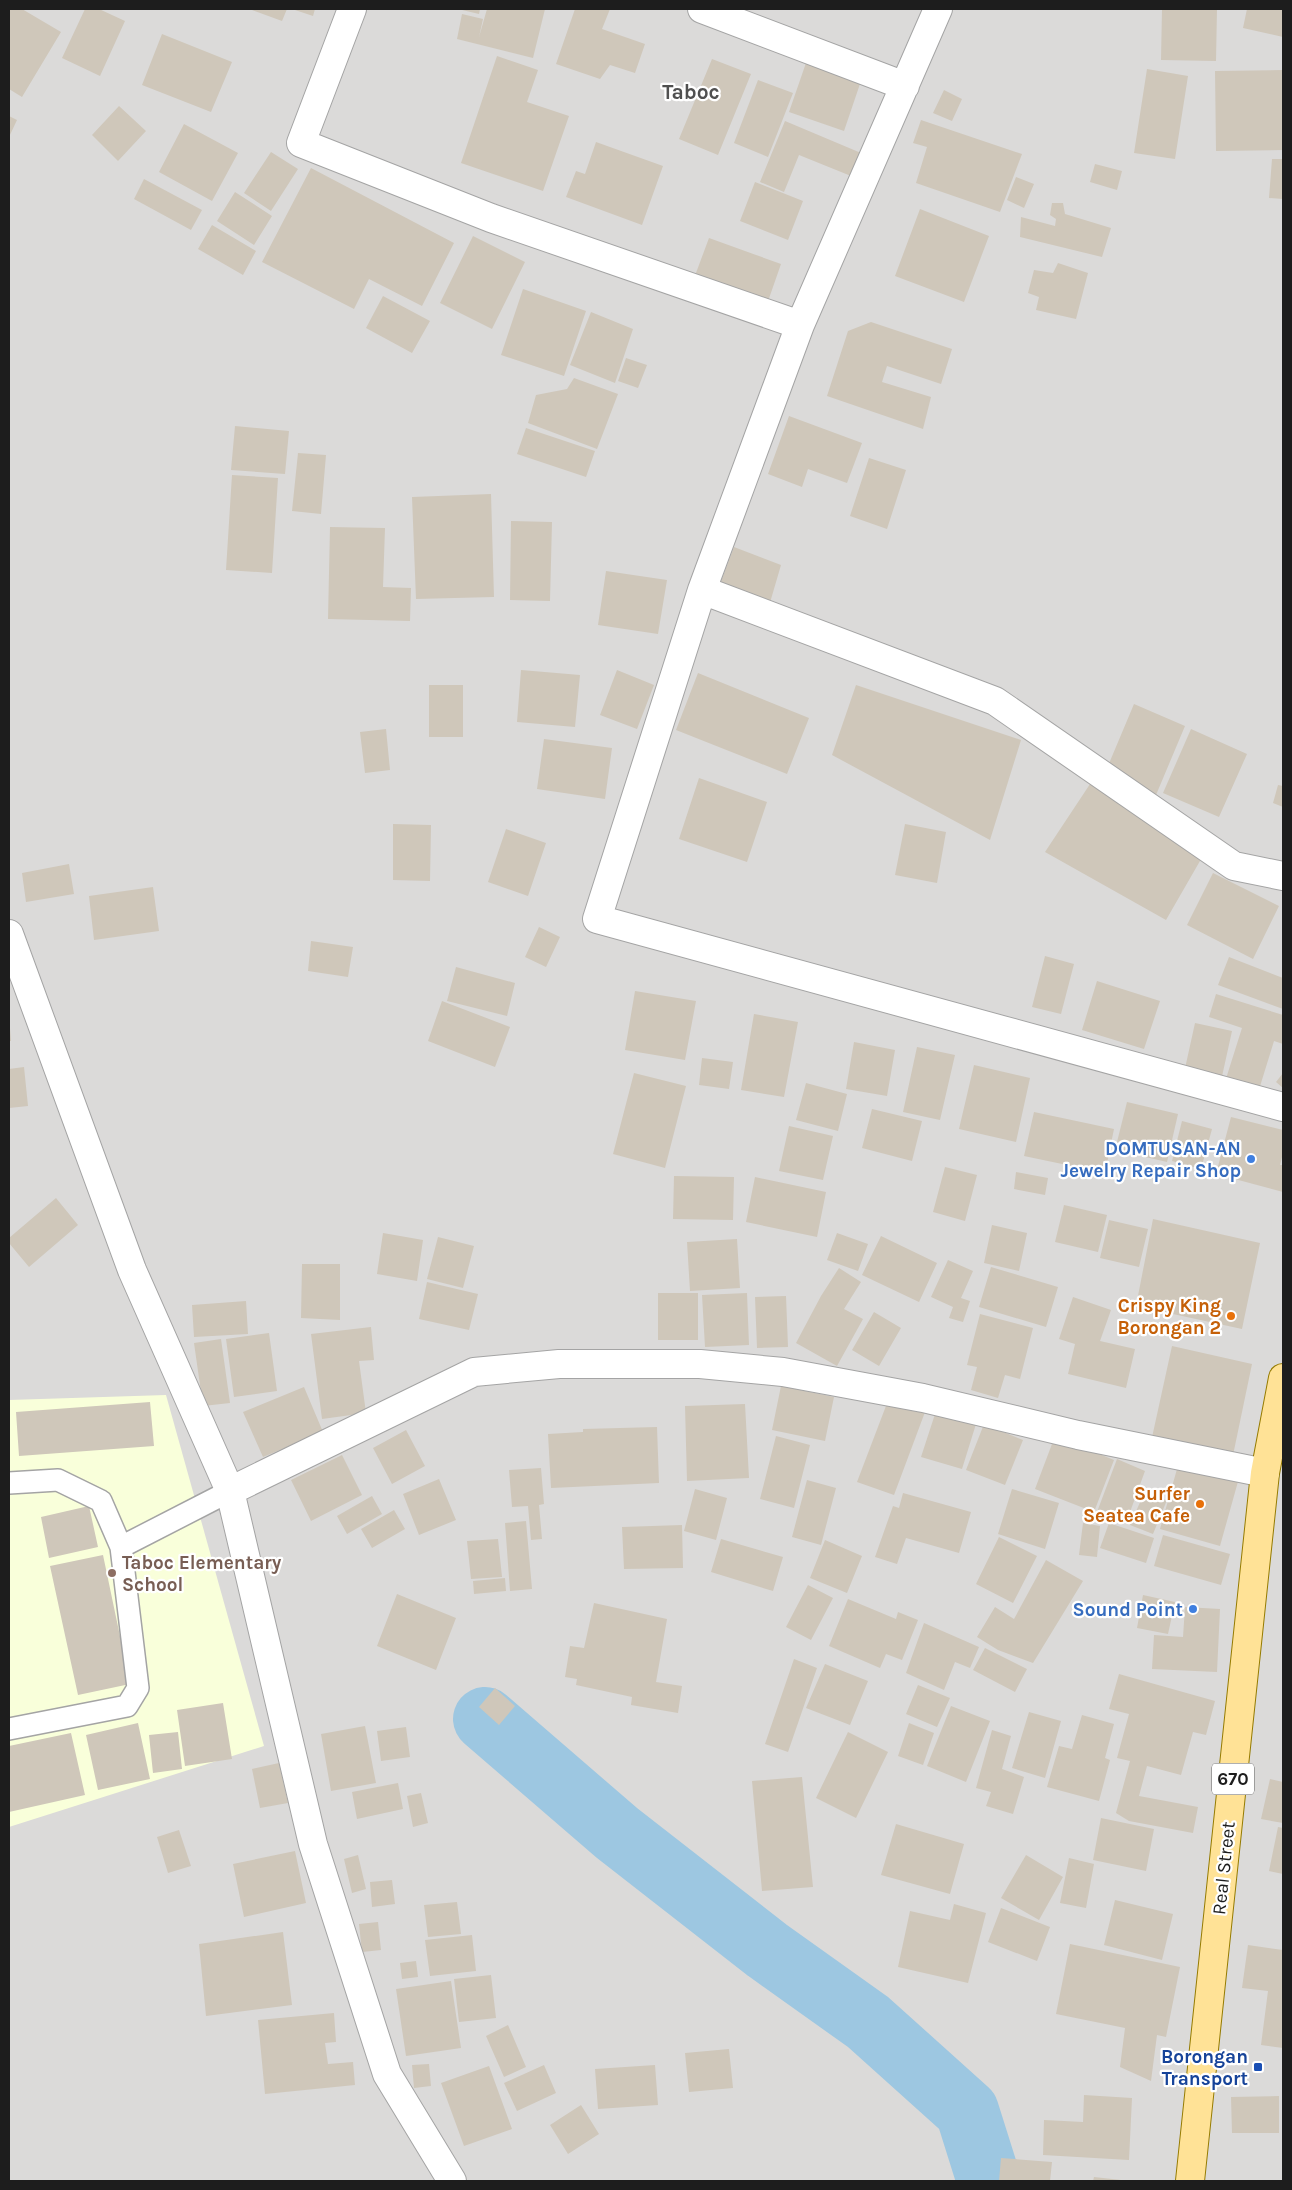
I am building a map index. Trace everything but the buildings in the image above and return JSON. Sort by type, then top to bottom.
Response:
[{"type":"main road","name":"Real Street","points":[[1190,2181],[1265,1473],[1283,1378]]},
{"type":"street","points":[[352,9],[301,143],[491,218],[800,325]]},
{"type":"street","points":[[702,9],[905,86]]},
{"type":"street","points":[[938,9],[800,325],[702,590],[597,919],[1283,1107]]},
{"type":"street","points":[[702,590],[995,701],[1234,866],[1283,876]]},
{"type":"street","points":[[9,934],[132,1270],[230,1491],[312,1844],[387,2074],[452,2181]]},
{"type":"street","points":[[230,1491],[474,1372],[559,1364],[700,1364],[783,1372],[923,1398],[1078,1435],[1265,1473]]},
{"type":"lane","points":[[9,1483],[58,1480],[101,1501],[121,1547],[138,1688],[127,1706],[9,1729]]},
{"type":"lane","points":[[121,1547],[230,1491]]},
{"type":"shaded area","points":[[9,9],[1283,9],[1283,2181],[9,2181]]},
{"type":"shaded area","name":"Taboc Elementary School","points":[[166,1395],[264,1746],[9,1827],[9,1400]]},
{"type":"waterway","points":[[485,1719],[617,1833],[767,1950],[868,2022],[967,2111],[989,2181]]},
{"type":"place","name":"DOMTUSAN-AN Jewelry Repair Shop","points":[[1251,1159]]},
{"type":"place","name":"Crispy King Borongan 2","points":[[1231,1316]]},
{"type":"place","name":"Surfer Seatea Cafe","points":[[1200,1504]]},
{"type":"place","name":"Taboc Elementary School","points":[[112,1573]]},
{"type":"place","name":"Sound Point","points":[[1193,1609]]},
{"type":"place","name":"Borongan Transport","points":[[1258,2067]]},
{"type":"district","name":"Taboc","points":[[691,92]]}]
